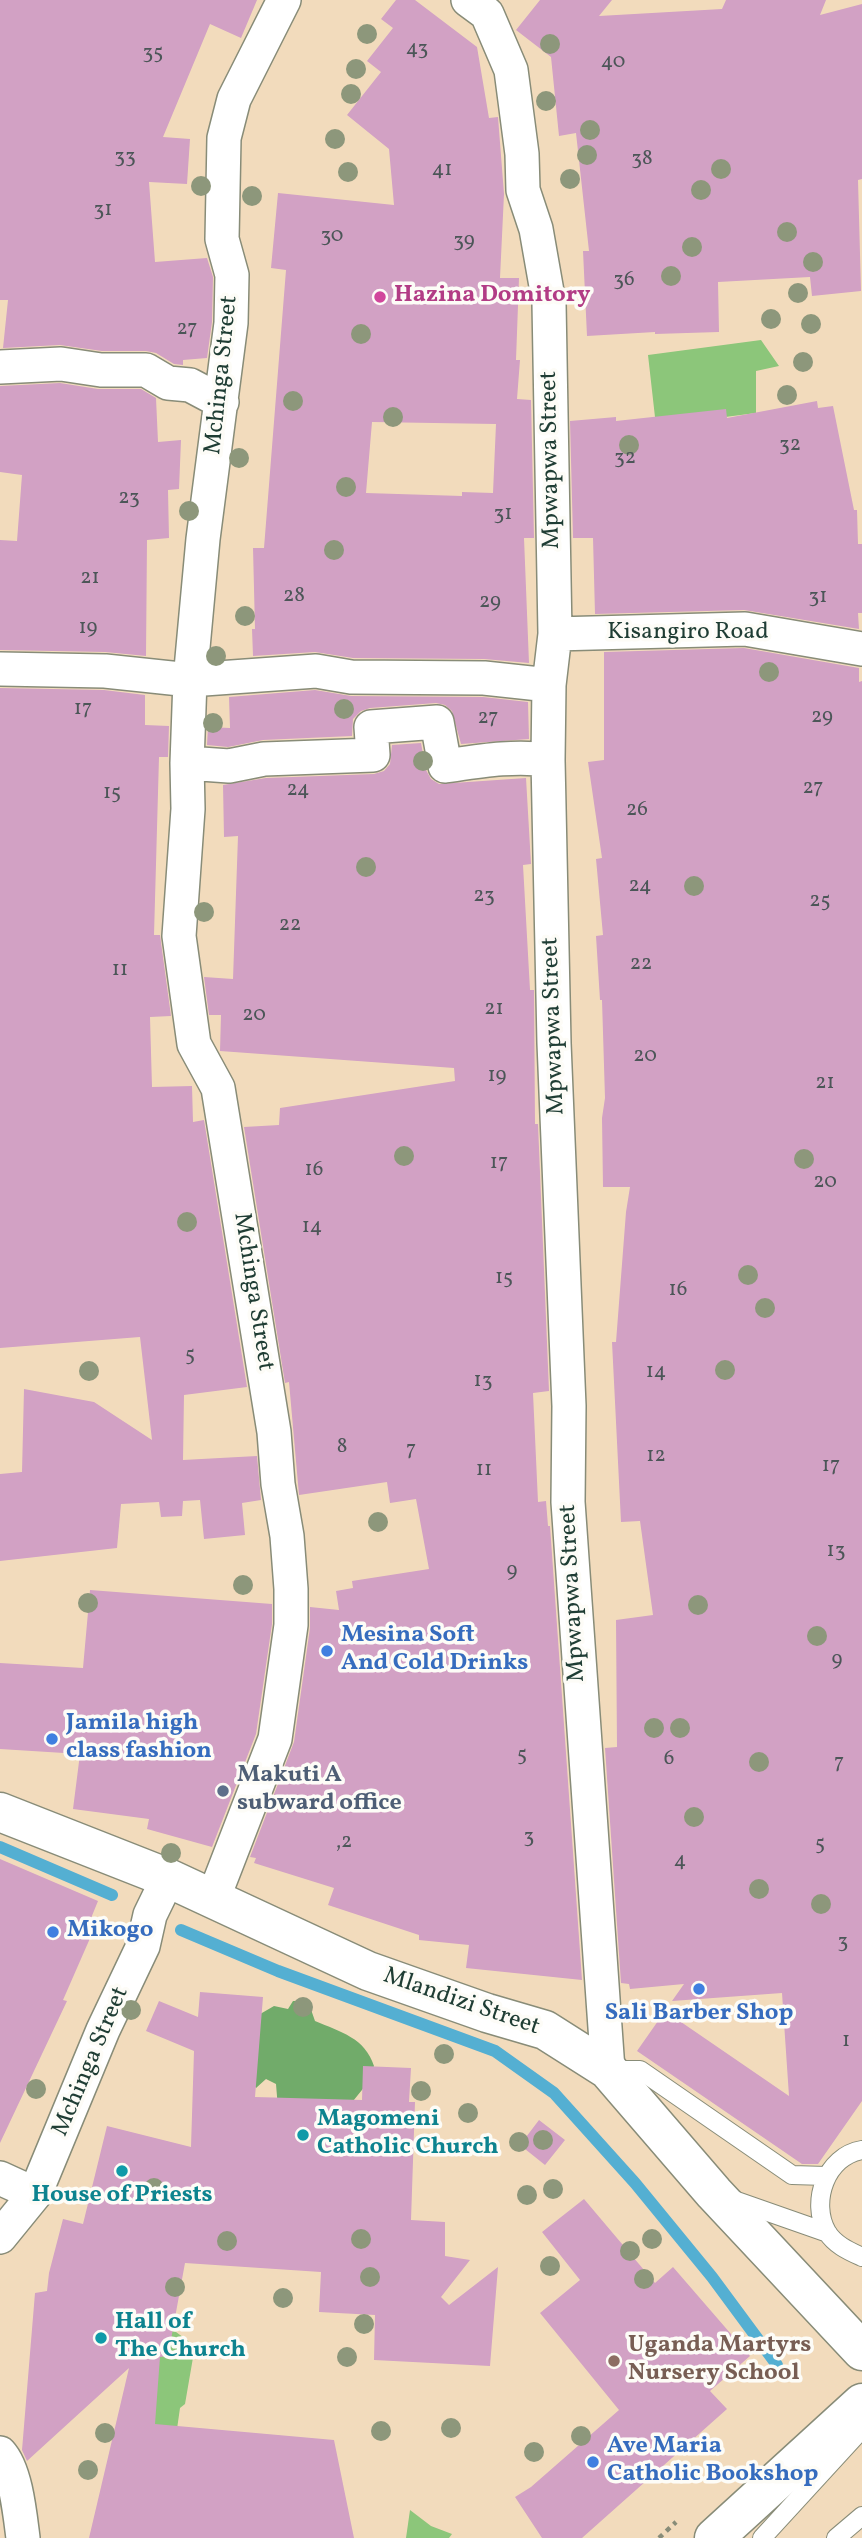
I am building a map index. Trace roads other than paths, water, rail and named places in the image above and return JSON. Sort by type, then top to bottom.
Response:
[{"type":"street","name":"Mchinga Street","points":[[213,1899],[275,1739],[290,1625],[291,1589],[288,1536],[278,1484],[274,1432],[232,1167],[218,1088],[194,1044],[179,936],[188,809],[190,680],[203,540],[231,323],[232,275],[222,239],[224,138],[234,99],[284,0]]},
{"type":"street","name":"Mpwapwa Street","points":[[468,0],[487,14],[511,70],[522,154],[523,190],[536,229],[549,303],[555,634],[549,685],[548,760],[554,1043],[568,1392],[568,1502],[608,2070]]},
{"type":"street","points":[[0,367],[61,364],[101,370],[146,370],[168,383],[190,385],[222,402]]},
{"type":"street","name":"Kisangiro Road","points":[[555,634],[745,629],[862,649]]},
{"type":"street","points":[[0,669],[105,671],[190,680],[316,671],[351,677],[484,678],[549,685]]},
{"type":"street","points":[[187,763],[229,766],[264,759],[373,755],[370,727],[437,722],[445,766],[491,759],[528,757],[548,760]]},
{"type":"street","name":"Mlandizi Street","points":[[0,1812],[168,1878],[368,1971],[487,2013],[545,2030],[608,2070],[715,2193],[862,2351]]},
{"type":"street","name":"Mchinga Street","points":[[0,2237],[35,2194],[103,2030],[143,1946],[150,1915],[168,1878]]},
{"type":"street","points":[[0,2178],[35,2194]]},
{"type":"street","points":[[714,2538],[862,2403]]},
{"type":"street","points":[[0,2453],[12,2477],[23,2538]]},
{"type":"lane","points":[[608,2070],[640,2070],[792,2175],[827,2176]]},
{"type":"lane","points":[[862,2150],[839,2161],[827,2176],[820,2195],[821,2215],[828,2233],[843,2248],[862,2257]]},
{"type":"lane","points":[[715,2193],[828,2233]]},
{"type":"lane","points":[[762,2538],[862,2429]]},
{"type":"lane","points":[[836,2538],[862,2516]]},
{"type":"waterway","points":[[0,1847],[112,1895]]},
{"type":"waterway","points":[[181,1930],[278,1971],[495,2051],[554,2093],[635,2183],[712,2277],[777,2365]]},
{"type":"place","name":"Hazina Domitory","points":[[380,297]]},
{"type":"place","name":"Mesina Soft And Cold Drinks","points":[[327,1651]]},
{"type":"place","name":"Jamila high class fashion","points":[[52,1739]]},
{"type":"place","name":"Makuti A subward office","points":[[223,1791]]},
{"type":"place","name":"Mikogo","points":[[53,1932]]},
{"type":"place","name":"Sali Barber Shop","points":[[699,1989]]},
{"type":"place","name":"Magomeni Catholic Church","points":[[303,2135]]},
{"type":"place","name":"House of Priests","points":[[122,2171]]},
{"type":"place","name":"Hall of The Church","points":[[101,2338]]},
{"type":"place","name":"Uganda Martyrs Nursery School","points":[[614,2361]]},
{"type":"place","name":"Ave Maria Catholic Bookshop","points":[[593,2462]]}]
